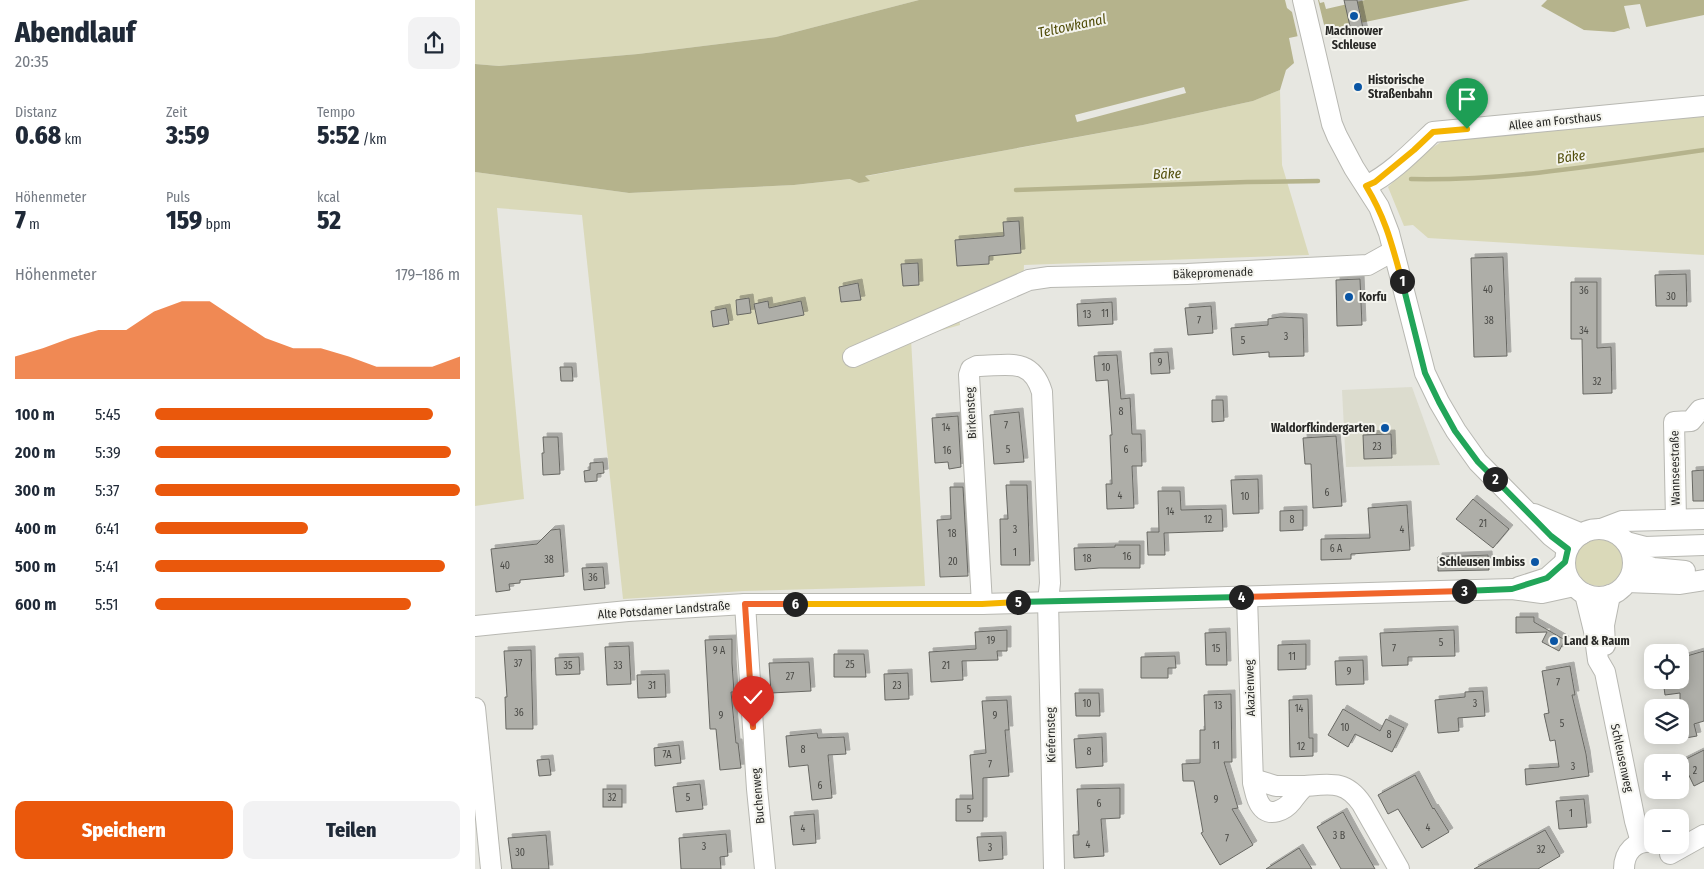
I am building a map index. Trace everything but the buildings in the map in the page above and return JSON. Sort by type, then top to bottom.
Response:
[{"type":"street","points":[[1303,0],[1327,105],[1337,136],[1353,168],[1379,207],[1389,233],[1425,373],[1455,431],[1478,462],[1551,536],[1566,556]]},
{"type":"street","name":"Allee am Forsthaus","points":[[1366,186],[1375,182],[1414,150],[1425,131],[1704,106]]},
{"type":"street","name":"Bäkepromenade","points":[[853,357],[1029,280],[1049,277],[1187,274],[1368,265],[1386,255],[1395,253]]},
{"type":"street","name":"Birkensteg","points":[[982,604],[969,375],[971,369],[977,366],[1022,365],[1030,369],[1039,383],[1042,392],[1050,583],[1048,601]]},
{"type":"street","name":"Wannseestraße","points":[[1676,519],[1674,422],[1691,421],[1700,410],[1704,409]]},
{"type":"street","points":[[1526,510],[1591,531],[1611,530],[1619,535],[1653,568],[1684,571],[1704,576]]},
{"type":"street","points":[[1633,521],[1635,550],[1632,572],[1627,582],[1610,595],[1593,596],[1580,590],[1566,571],[1566,556],[1573,540],[1591,531],[1622,521],[1704,519]]},
{"type":"street","points":[[1635,550],[1704,545]]},
{"type":"street","name":"Alte Potsdamer Landstraße","points":[[1512,589],[1547,578],[1566,556]]},
{"type":"street","points":[[1627,582],[1680,584],[1704,580]]},
{"type":"street","name":"Alte Potsdamer Landstraße","points":[[475,626],[627,611],[745,604],[982,604],[1512,589],[1542,593],[1580,590]]},
{"type":"street","name":"Schleusenweg","points":[[1580,590],[1594,630],[1598,660],[1605,672]]},
{"type":"street","name":"Schleusenweg","points":[[1610,595],[1604,625],[1605,672],[1635,821],[1644,837]]},
{"type":"street","name":"Akazienweg","points":[[1247,596],[1253,779],[1256,794],[1261,806],[1268,812],[1280,811],[1305,786]]},
{"type":"street","name":"Kiefernsteg","points":[[1048,601],[1054,869]]},
{"type":"street","name":"Buchenweg","points":[[745,604],[757,789],[765,869]]},
{"type":"street","points":[[475,708],[491,869]]},
{"type":"street","points":[[1253,779],[1276,786],[1338,785],[1355,794],[1399,869]]},
{"type":"street","points":[[1668,856],[1704,835]]},
{"type":"street","points":[[1624,869],[1626,856],[1630,850],[1644,843]]},
{"type":"shaded area","name":"Waldorfkindergarten","points":[[1412,387],[1440,465],[1346,467],[1342,390]]},
{"type":"green space","points":[[475,0],[919,0],[776,37],[638,54],[499,66],[475,64]]},
{"type":"green space","points":[[1280,90],[1282,165],[1309,255],[1024,265],[1023,288],[959,316],[960,325],[911,339],[925,586],[744,591],[623,599],[582,215],[497,208],[524,499],[475,506],[475,172],[629,193],[794,185],[851,179],[1143,125],[1253,101]]},
{"type":"green space","points":[[1704,113],[1704,255],[1428,238],[1413,225],[1404,226],[1388,187],[1419,156],[1446,139]]},
{"type":"green space","points":[[1594,538],[1604,538],[1616,545],[1623,557],[1623,567],[1616,579],[1604,586],[1594,586],[1586,582],[1579,575],[1575,567],[1575,557],[1579,549],[1586,542]]},
{"type":"water","name":"Teltowkanal","points":[[919,0],[1319,0],[1320,3],[1324,2],[1326,9],[1365,0],[1470,0],[1289,38],[1294,63],[1286,70],[1280,90],[1253,101],[1143,125],[865,176],[870,181],[859,183],[850,179],[794,185],[629,193],[475,172],[475,64],[499,66],[638,54],[776,37]]},
{"type":"water","points":[[1547,0],[1704,0],[1704,15],[1632,30],[1628,28],[1614,32],[1584,30],[1541,6]]},
{"type":"pier","points":[[1285,0],[1318,0],[1326,33],[1298,38],[1292,12],[1287,8]]},
{"type":"pier","points":[[1640,4],[1647,30],[1631,33],[1624,6]]},
{"type":"pier","points":[[1184,87],[1186,93],[1077,122],[1075,115]]},
{"type":"waterway","name":"Bäke","points":[[1411,179],[1448,179],[1521,174],[1595,166],[1704,150]]},
{"type":"waterway","name":"Bäke","points":[[1016,190],[1318,181]]},
{"type":"place","name":"Machnower Schleuse","points":[[1354,16]]},
{"type":"place","name":"Historische Straßenbahn","points":[[1358,87]]},
{"type":"place","name":"Korfu","points":[[1349,297]]},
{"type":"place","name":"Waldorfkindergarten","points":[[1385,428]]},
{"type":"place","name":"Schleusen Imbiss","points":[[1535,562]]},
{"type":"place","name":"Land & Raum","points":[[1554,641]]},
{"type":"route","points":[[753,727],[745,604],[982,604],[1512,589],[1547,578],[1565,562],[1568,549],[1551,536],[1478,462],[1455,431],[1425,373],[1389,233],[1379,207],[1366,186],[1375,182],[1433,132],[1467,129]]}]
